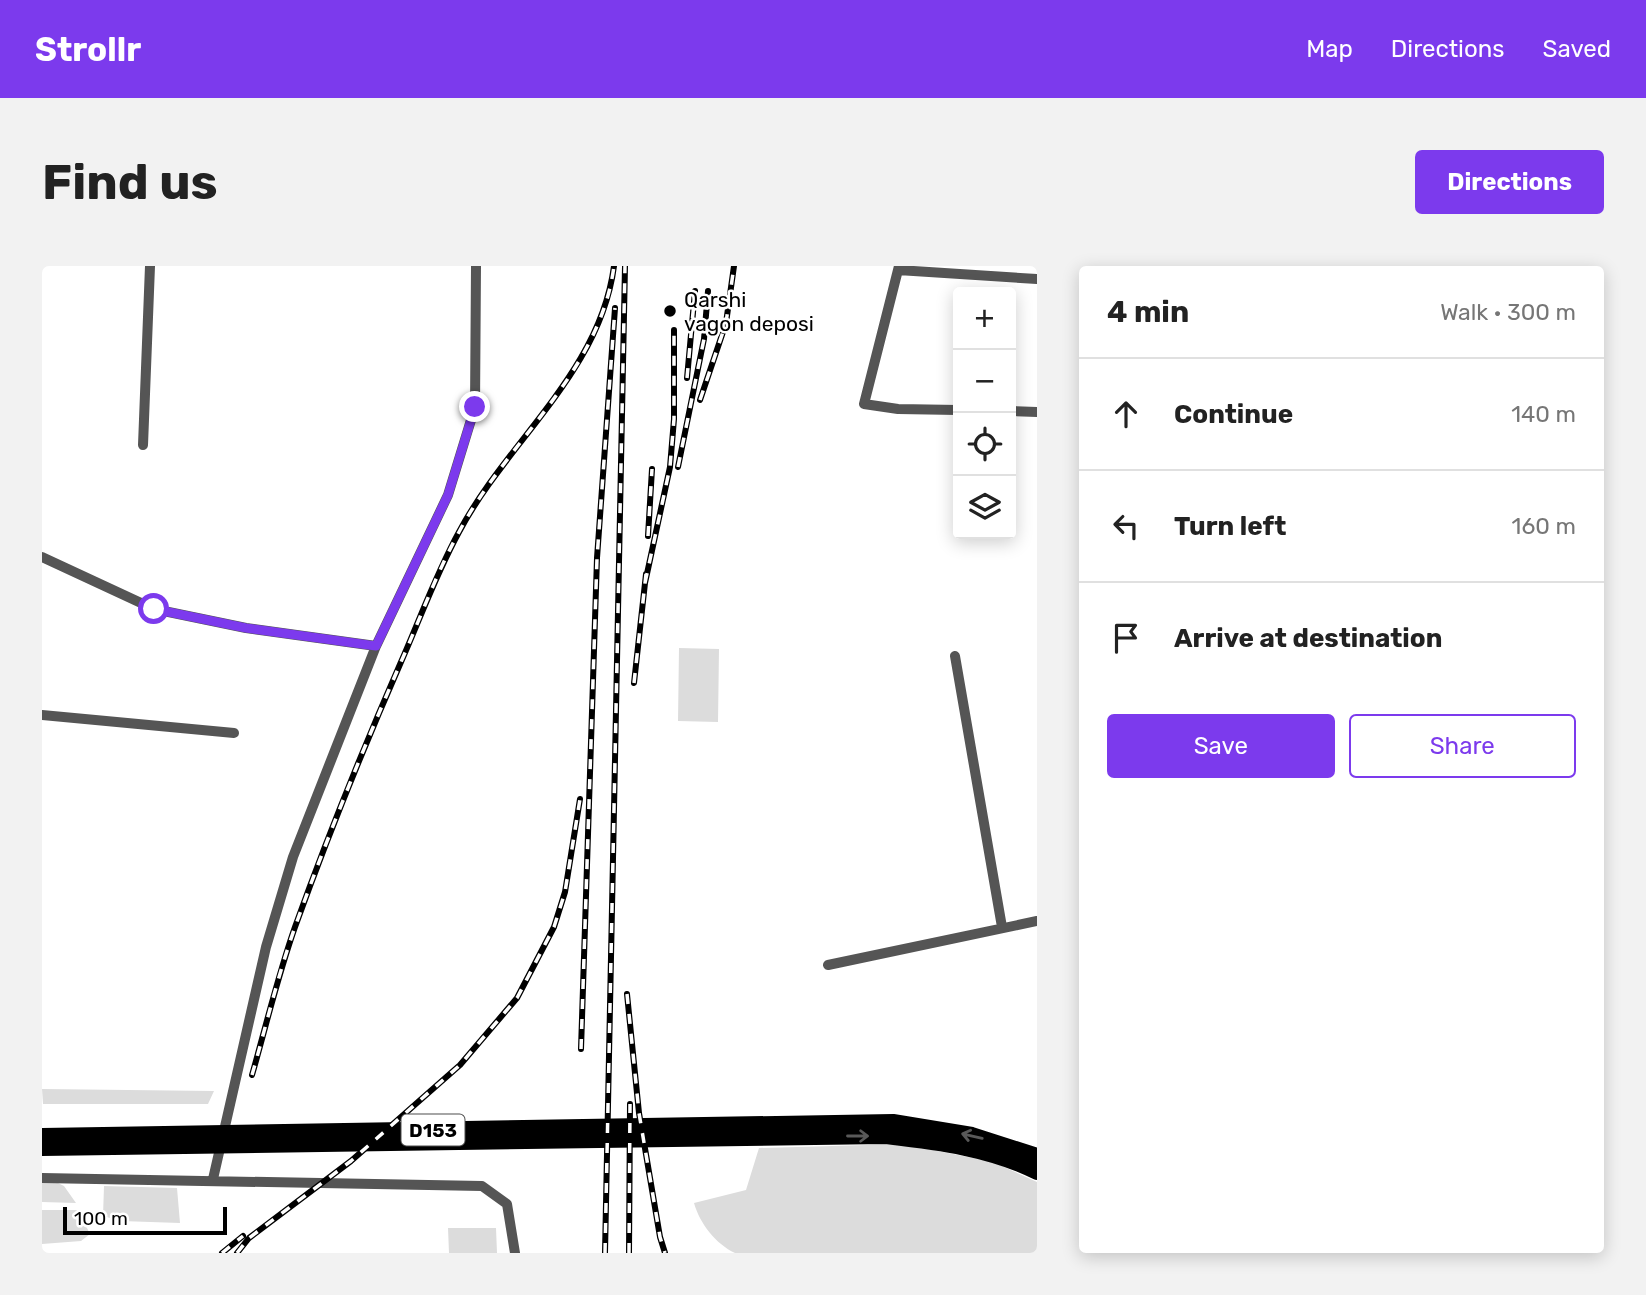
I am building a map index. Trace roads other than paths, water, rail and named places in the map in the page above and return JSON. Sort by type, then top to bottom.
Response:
[{"type":"main road","name":"D153","points":[[42,1148],[99,1142],[766,1130],[893,1122],[972,1135],[1037,1156]]},
{"type":"main road","name":"D153","points":[[766,1130],[884,1136],[939,1142],[986,1153],[1037,1172]]},
{"type":"main road","name":"D153","points":[[42,1136],[99,1142]]},
{"type":"street","points":[[143,445],[150,266]]},
{"type":"street","points":[[213,1180],[266,947],[293,857],[376,646],[448,495],[475,407],[476,266]]},
{"type":"street","points":[[953,410],[898,409],[864,404],[898,268],[1037,279]]},
{"type":"street","points":[[1016,411],[1037,412]]},
{"type":"street","points":[[42,556],[154,609],[246,628],[376,646]]},
{"type":"street","points":[[955,656],[1002,927]]},
{"type":"street","points":[[42,715],[234,733]]},
{"type":"street","points":[[828,965],[1037,921]]},
{"type":"street","points":[[42,1178],[482,1186],[507,1204],[515,1253]]},
{"type":"railway","points":[[252,1075],[283,963],[307,894],[359,761],[436,580],[459,532],[479,499],[549,405],[591,340],[605,304],[614,266]]},
{"type":"railway","points":[[605,1253],[625,266]]},
{"type":"railway","points":[[700,400],[726,323],[734,266]]},
{"type":"railway","points":[[687,378],[695,291]]},
{"type":"railway","points":[[678,467],[704,339],[708,291]]},
{"type":"railway","points":[[581,1049],[597,558],[615,308]]},
{"type":"railway","points":[[645,583],[670,467],[674,419],[674,330]]},
{"type":"railway","points":[[648,536],[652,469]]},
{"type":"railway","points":[[634,683],[646,574]]},
{"type":"railway","points":[[237,1253],[249,1238],[351,1161],[460,1065],[517,998],[554,927],[565,892],[580,799]]},
{"type":"railway","points":[[627,994],[639,1113],[665,1253]]},
{"type":"railway","points":[[629,1253],[630,1104]]},
{"type":"railway","points":[[222,1253],[243,1236]]},
{"type":"place","name":"Qarshi vagon deposi","points":[[670,311]]}]
